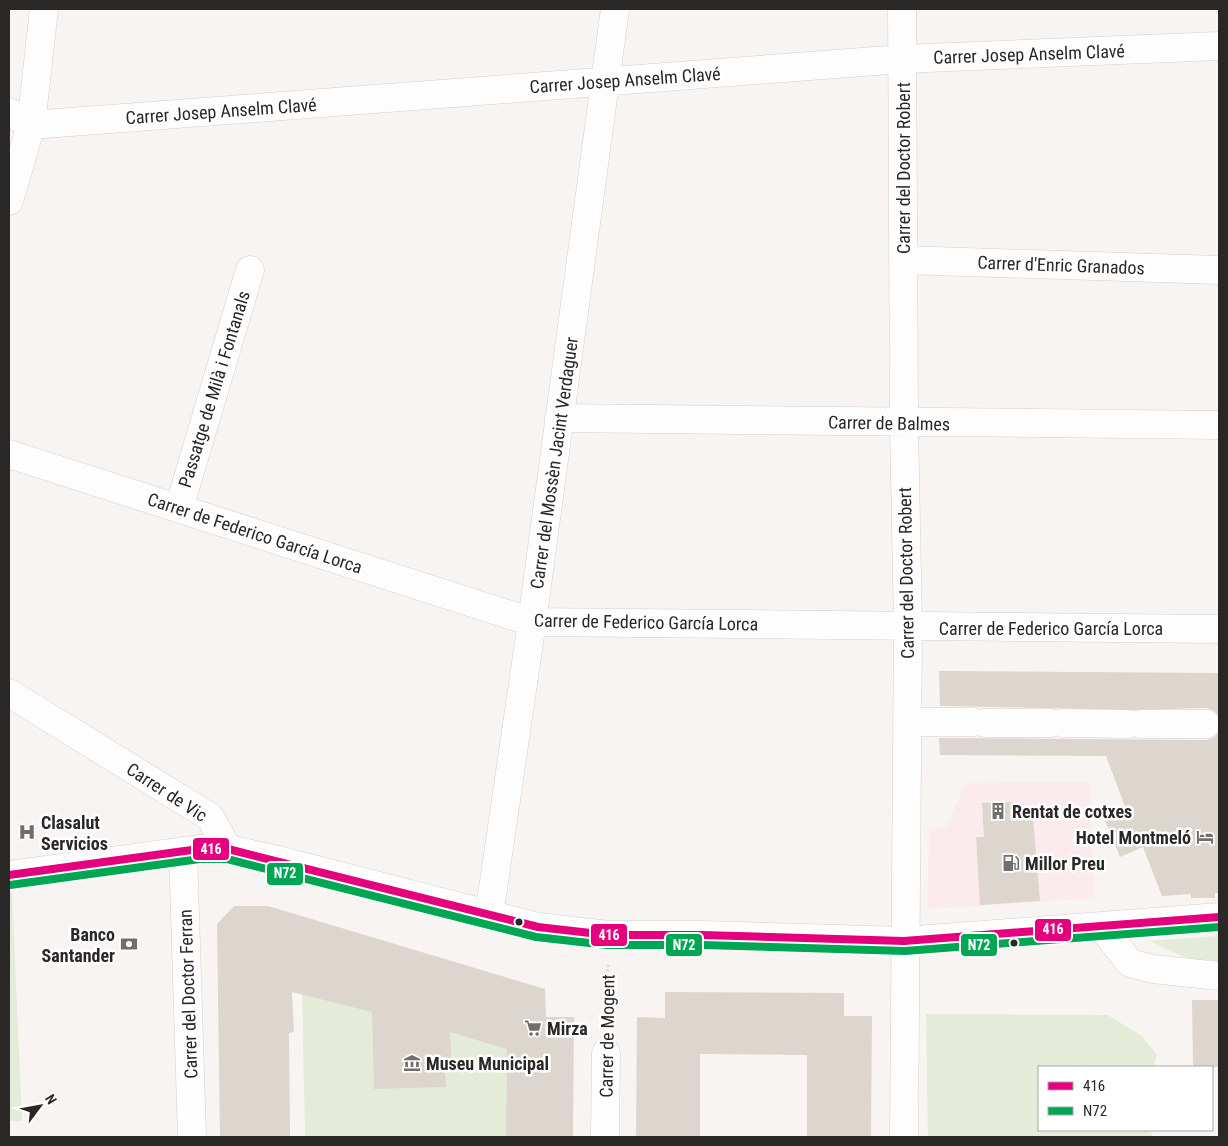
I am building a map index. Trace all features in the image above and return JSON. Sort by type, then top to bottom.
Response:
[{"type":"street","points":[[9,200],[20,119],[44,9]]},
{"type":"street","name":"Carrer del Mossèn Jacint Verdaguer","points":[[489,916],[532,622],[615,9]]},
{"type":"street","name":"Carrer del Doctor Robert","points":[[902,9],[904,423],[908,627],[904,941],[904,1137]]},
{"type":"street","name":"Carrer Josep Anselm Clavé","points":[[20,119],[605,82],[902,60],[1219,46]]},
{"type":"street","name":"Carrer d'Enric Granados","points":[[904,260],[1219,270]]},
{"type":"street","name":"Passatge de Milà i Fontanals","points":[[179,508],[250,270]]},
{"type":"street","name":"Carrer de Balmes","points":[[559,418],[1219,425]]},
{"type":"street","name":"Carrer de Federico García Lorca","points":[[9,454],[532,622],[1219,629]]},
{"type":"street","name":"Carrer de Vic","points":[[9,693],[210,817],[228,849]]},
{"type":"street","points":[[907,722],[1206,724]]},
{"type":"street","points":[[9,875],[199,848],[228,849],[278,860],[489,916],[538,927],[608,935],[702,935],[904,941],[1219,918]]},
{"type":"street","name":"Carrer del Doctor Ferran","points":[[183,851],[192,1137]]},
{"type":"street","points":[[1101,926],[1130,963],[1153,969],[1219,976]]},
{"type":"street","name":"Carrer de Mogent","points":[[605,1137],[606,1053]]},
{"type":"path","name":"Carrer de Mogent","points":[[606,1053],[608,935]]},
{"type":"shaded area","name":"Millor Preu","points":[[1089,782],[1095,898],[928,909],[929,828],[946,827],[966,783]]},
{"type":"green space","points":[[9,892],[12,892],[22,1121],[9,1121]]},
{"type":"green space","points":[[1219,936],[1219,964],[1184,957],[1150,941]]},
{"type":"green space","points":[[302,986],[511,1049],[511,1137],[305,1137]]},
{"type":"green space","points":[[926,1014],[1107,1015],[1141,1035],[1157,1055],[1153,1066],[1038,1066],[1038,1131],[1150,1131],[1153,1137],[928,1137]]},
{"type":"building","points":[[939,671],[1219,673],[1219,716],[1213,710],[1206,708],[1134,710],[940,706]]},
{"type":"building","points":[[1219,732],[1219,893],[1215,893],[1215,898],[1191,898],[1191,894],[1162,896],[1143,847],[1120,857],[1104,818],[1126,809],[1106,756],[940,755],[939,738],[1206,740],[1213,738]]},
{"type":"building","points":[[1014,802],[1015,819],[1033,818],[1040,901],[980,905],[976,837],[984,837],[982,803]]},
{"type":"building","points":[[234,906],[268,906],[545,989],[546,1017],[574,1017],[573,1137],[506,1137],[507,1049],[450,1032],[452,1070],[445,1071],[446,1087],[374,1089],[372,1012],[292,992],[294,1032],[289,1033],[290,1137],[220,1137],[217,924]]},
{"type":"building","points":[[665,992],[844,993],[844,1016],[872,1016],[871,1137],[807,1137],[807,1055],[700,1054],[700,1137],[636,1137],[637,1017],[665,1018]]},
{"type":"building","points":[[1192,1000],[1219,1000],[1219,1067],[1193,1066]]},
{"type":"transit line","name":"416","points":[[9,875],[199,849],[228,849],[538,927],[608,935],[702,935],[904,941],[1219,917]]},
{"type":"transit line","name":"N72","points":[[10,885],[200,859],[227,859],[536,937],[607,945],[702,945],[905,951],[1219,927]]},
{"type":"place","name":"Rentat de cotxes","points":[[998,811]]},
{"type":"place","name":"Clasalut Servicios","points":[[27,832]]},
{"type":"place","name":"Hotel Montmeló","points":[[1205,837]]},
{"type":"place","name":"Millor Preu","points":[[1011,863]]},
{"type":"place","name":"Banco Santander","points":[[129,944]]},
{"type":"place","name":"Mirza","points":[[533,1028]]},
{"type":"place","name":"Museu Municipal","points":[[412,1063]]}]
